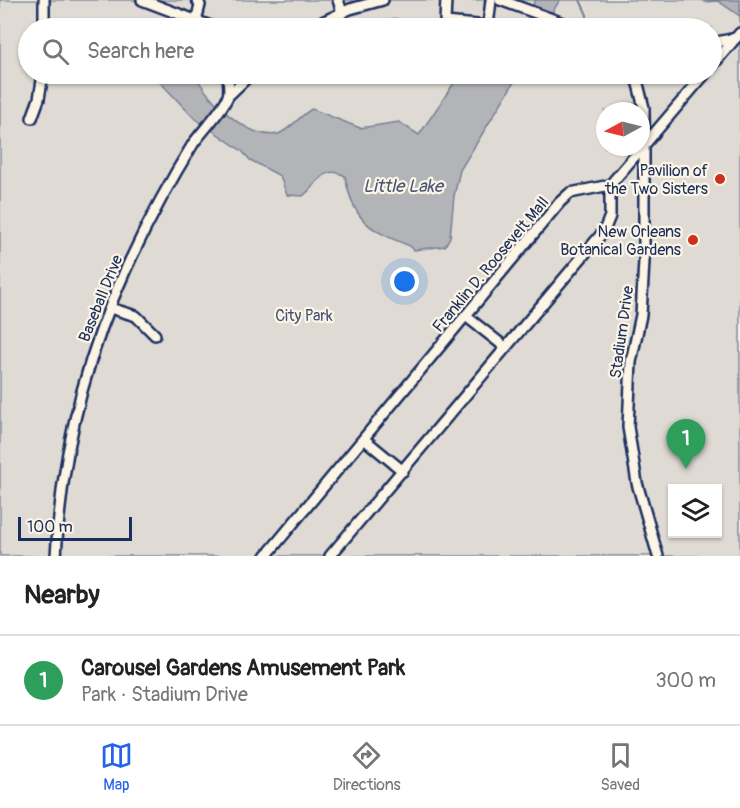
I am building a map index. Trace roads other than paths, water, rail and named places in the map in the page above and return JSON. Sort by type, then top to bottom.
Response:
[{"type":"street","points":[[44,0],[44,18]]},
{"type":"street","points":[[142,0],[188,18]]},
{"type":"street","points":[[197,0],[200,5],[197,18]]},
{"type":"street","points":[[338,0],[341,18]]},
{"type":"street","points":[[330,18],[383,0]]},
{"type":"street","points":[[444,18],[446,0]]},
{"type":"street","points":[[489,18],[491,0]]},
{"type":"street","points":[[500,0],[548,18]]},
{"type":"street","points":[[722,41],[738,39]]},
{"type":"street","points":[[722,55],[738,39]]},
{"type":"street","points":[[32,118],[41,84]]},
{"type":"street","points":[[226,99],[227,84]]},
{"type":"street","name":"Baseball Drive","points":[[56,556],[58,520],[68,453],[78,407],[110,308],[145,229],[169,184],[197,139],[226,99],[241,84]]},
{"type":"street","name":"Stadium Drive","points":[[638,84],[642,102]]},
{"type":"street","points":[[650,137],[696,84]]},
{"type":"street","points":[[330,556],[604,231],[610,216],[610,185],[634,156]]},
{"type":"street","name":"Stadium Drive","points":[[643,156],[644,261],[641,315],[631,362],[628,427],[637,483],[658,556]]},
{"type":"street","name":"Franklin D. Roosevelt Mall","points":[[266,556],[565,198],[570,193],[610,185]]},
{"type":"street","points":[[110,308],[136,316],[155,335]]},
{"type":"street","points":[[466,317],[505,347]]},
{"type":"street","points":[[364,439],[403,471]]},
{"type":"water","points":[[535,0],[560,0],[548,18],[528,18]]},
{"type":"water","points":[[702,0],[740,0],[740,16],[718,1],[705,2]]},
{"type":"water","name":"Little Lake","points":[[162,84],[201,84],[229,116],[254,131],[266,134],[282,133],[312,109],[360,128],[399,122],[419,135],[453,84],[513,84],[460,170],[454,196],[450,237],[445,246],[414,250],[384,235],[365,222],[353,204],[345,176],[332,172],[322,177],[303,196],[287,195],[280,176],[250,160],[242,151],[193,117]]},
{"type":"waterway","points":[[580,0],[587,18]]},
{"type":"place","name":"Pavilion of the Two Sisters","points":[[720,179]]},
{"type":"place","name":"New Orleans Botanical Gardens","points":[[693,240]]},
{"type":"place","name":"Carousel Gardens Amusement Park","points":[[686,469]]},
{"type":"park label","name":"City Park","points":[[304,315]]}]
